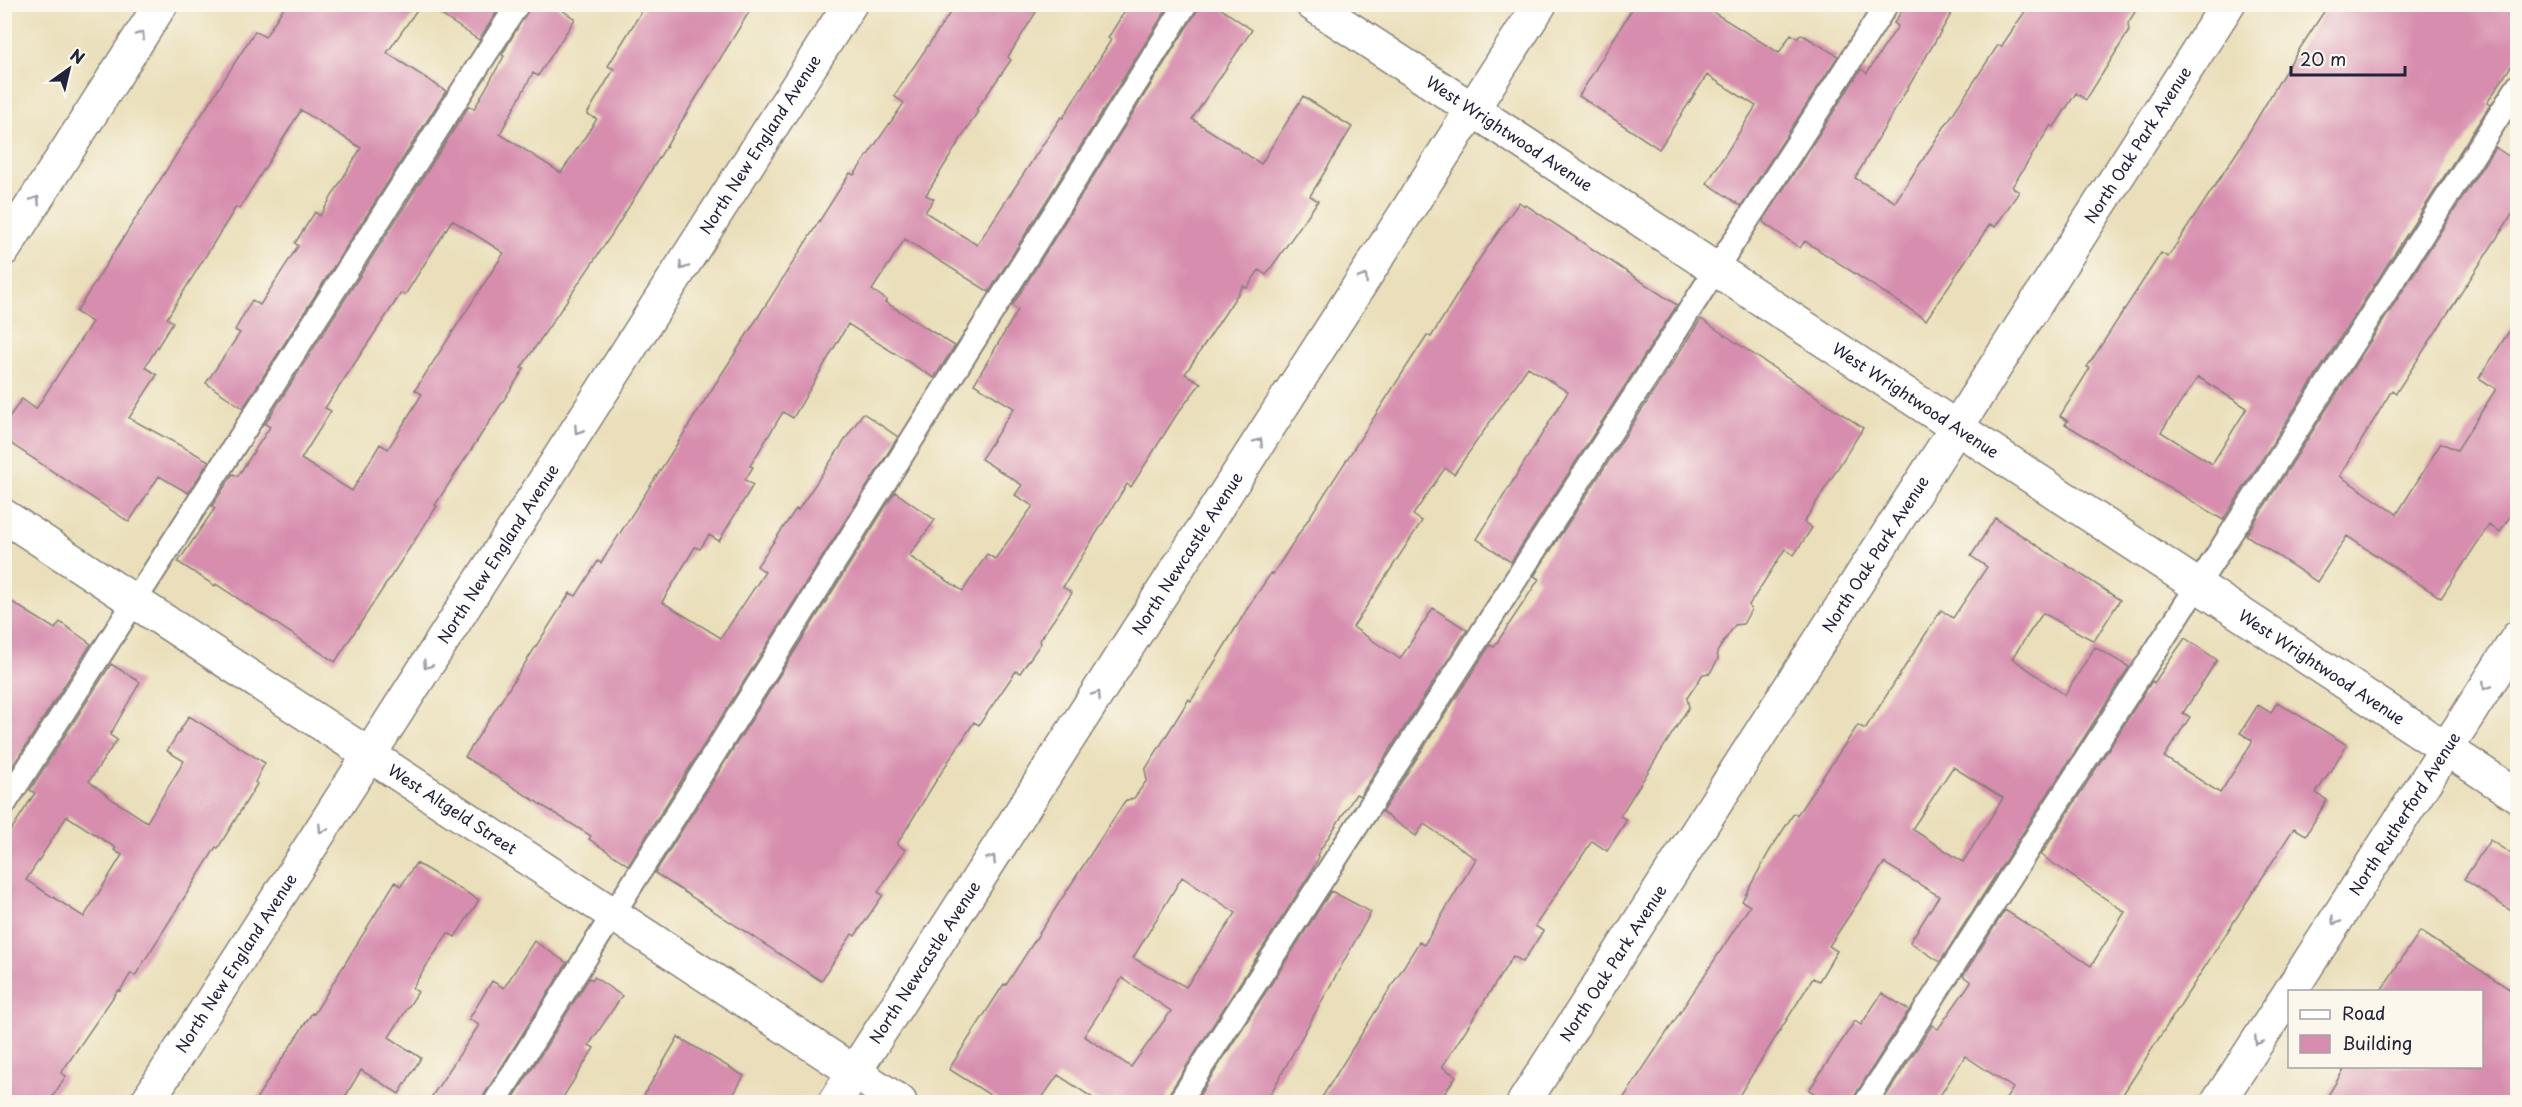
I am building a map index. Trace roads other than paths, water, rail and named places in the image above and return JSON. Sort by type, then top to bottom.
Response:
[{"type":"street","points":[[4,249],[161,4]]},
{"type":"street","name":"North New England Avenue","points":[[147,1102],[850,4]]},
{"type":"street","name":"West Wrightwood Avenue","points":[[1312,4],[2517,796]]},
{"type":"street","name":"North Newcastle Avenue","points":[[836,1102],[1540,4]]},
{"type":"street","name":"North Oak Park Avenue","points":[[1524,1102],[2228,4]]},
{"type":"street","name":"West Altgeld Street","points":[[4,516],[900,1102]]},
{"type":"street","name":"North Rutherford Avenue","points":[[2291,990],[2517,637]]},
{"type":"street","name":"North Rutherford Avenue","points":[[2218,1102],[2288,995]]},
{"type":"lane","points":[[4,805],[518,4]]},
{"type":"lane","points":[[495,1102],[1185,4]]},
{"type":"lane","points":[[1179,1102],[1887,4]]},
{"type":"lane","points":[[1866,1102],[2517,86]]}]
